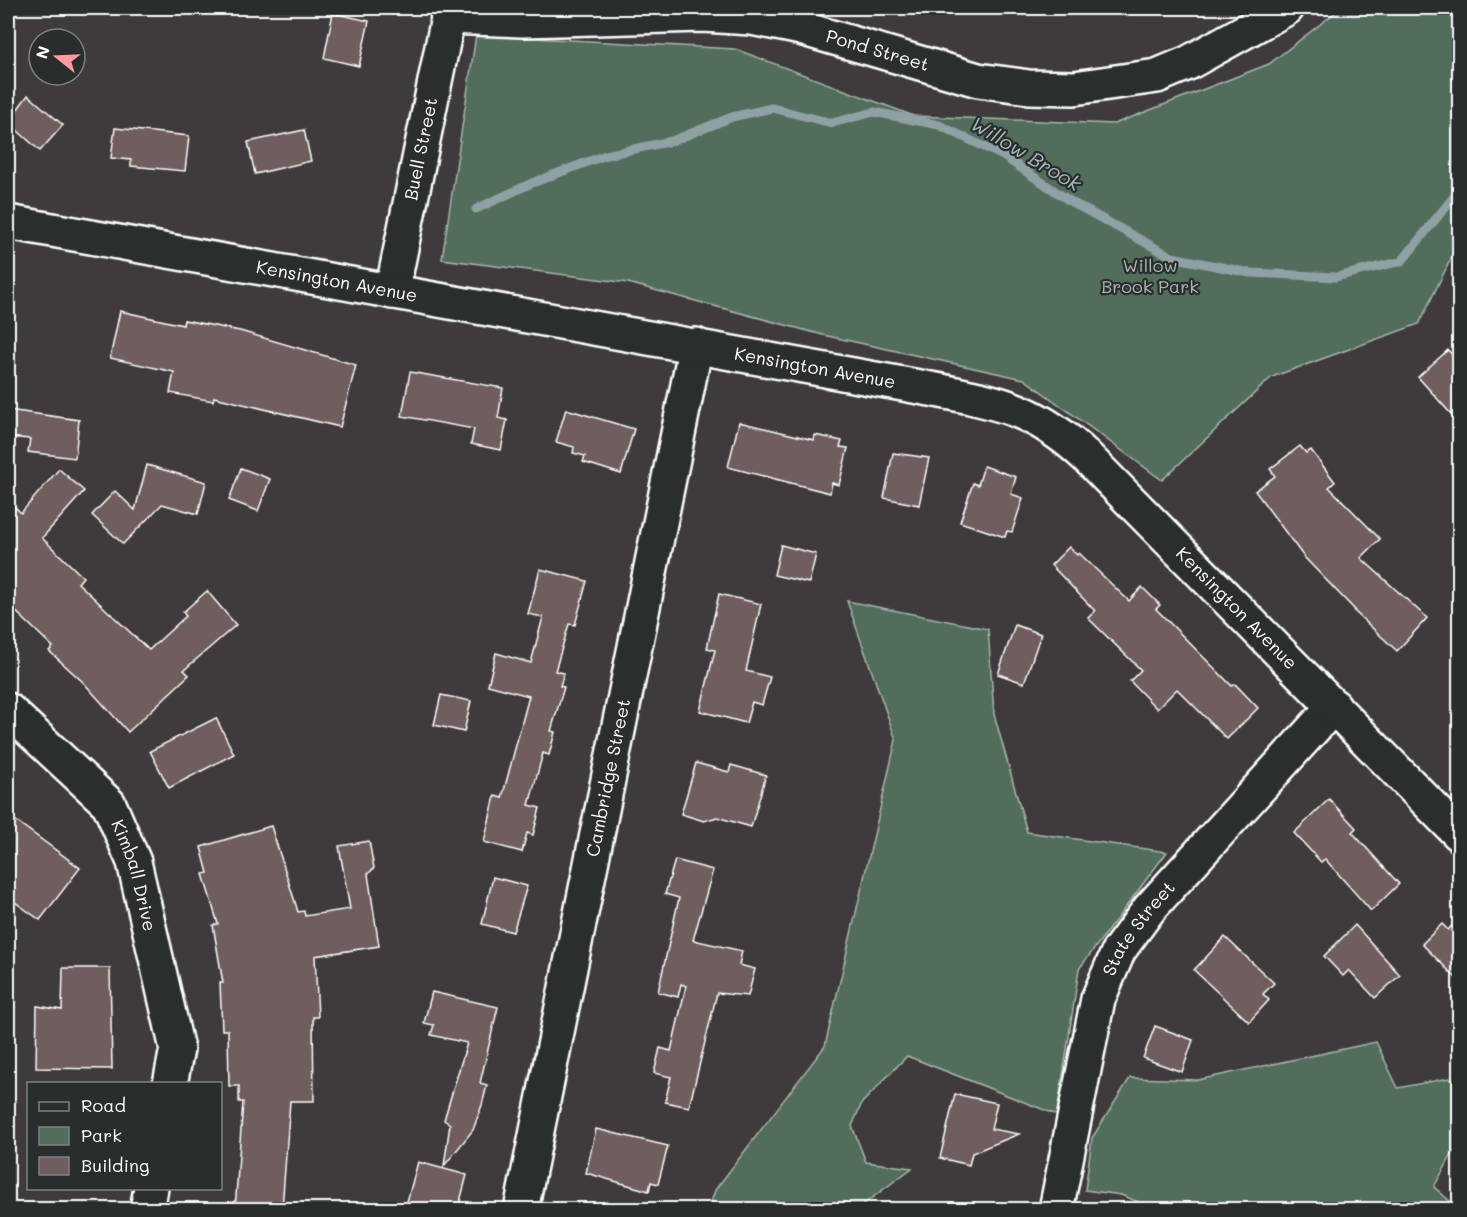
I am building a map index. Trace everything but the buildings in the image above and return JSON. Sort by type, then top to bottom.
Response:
[{"type":"street","name":"Pond Street","points":[[449,12],[522,20],[703,15],[753,18],[797,27],[978,80],[1029,87],[1074,88],[1157,76],[1243,19],[1287,8]]},
{"type":"street","name":"Buell Street","points":[[393,292],[449,12]]},
{"type":"street","name":"Kensington Avenue","points":[[8,222],[696,345],[983,399],[1014,408],[1042,421],[1073,444],[1460,835]]},
{"type":"street","name":"Cambridge Street","points":[[521,1209],[696,345]]},
{"type":"street","name":"State Street","points":[[1056,1209],[1098,999],[1119,950],[1150,908],[1334,706]]},
{"type":"street","name":"Kimball Drive","points":[[8,710],[109,804],[134,861],[177,1049],[171,1082]]},
{"type":"street","points":[[147,1209],[151,1190]]},
{"type":"green space","name":"Willow Brook Park","points":[[1341,8],[1459,8],[1459,242],[1419,324],[1272,377],[1162,480],[1024,379],[823,335],[628,283],[442,259],[476,35],[735,49],[914,116],[1114,124],[1269,64]]},
{"type":"green space","points":[[847,601],[988,629],[994,714],[1027,832],[1167,852],[1079,969],[1057,1115],[907,1056],[862,1103],[852,1126],[866,1162],[912,1168],[857,1209],[709,1209],[715,1190],[825,1046],[896,740]]},
{"type":"green space","points":[[1376,1042],[1398,1088],[1449,1078],[1459,1084],[1459,1142],[1434,1187],[1459,1209],[1156,1209],[1121,1195],[1085,1190],[1092,1138],[1130,1078],[1198,1080]]},
{"type":"waterway","name":"Willow Brook","points":[[476,209],[532,183],[606,155],[672,141],[732,117],[772,108],[832,123],[874,112],[939,125],[1003,156],[1073,203],[1172,257],[1250,273],[1336,277],[1402,261],[1460,189]]}]
